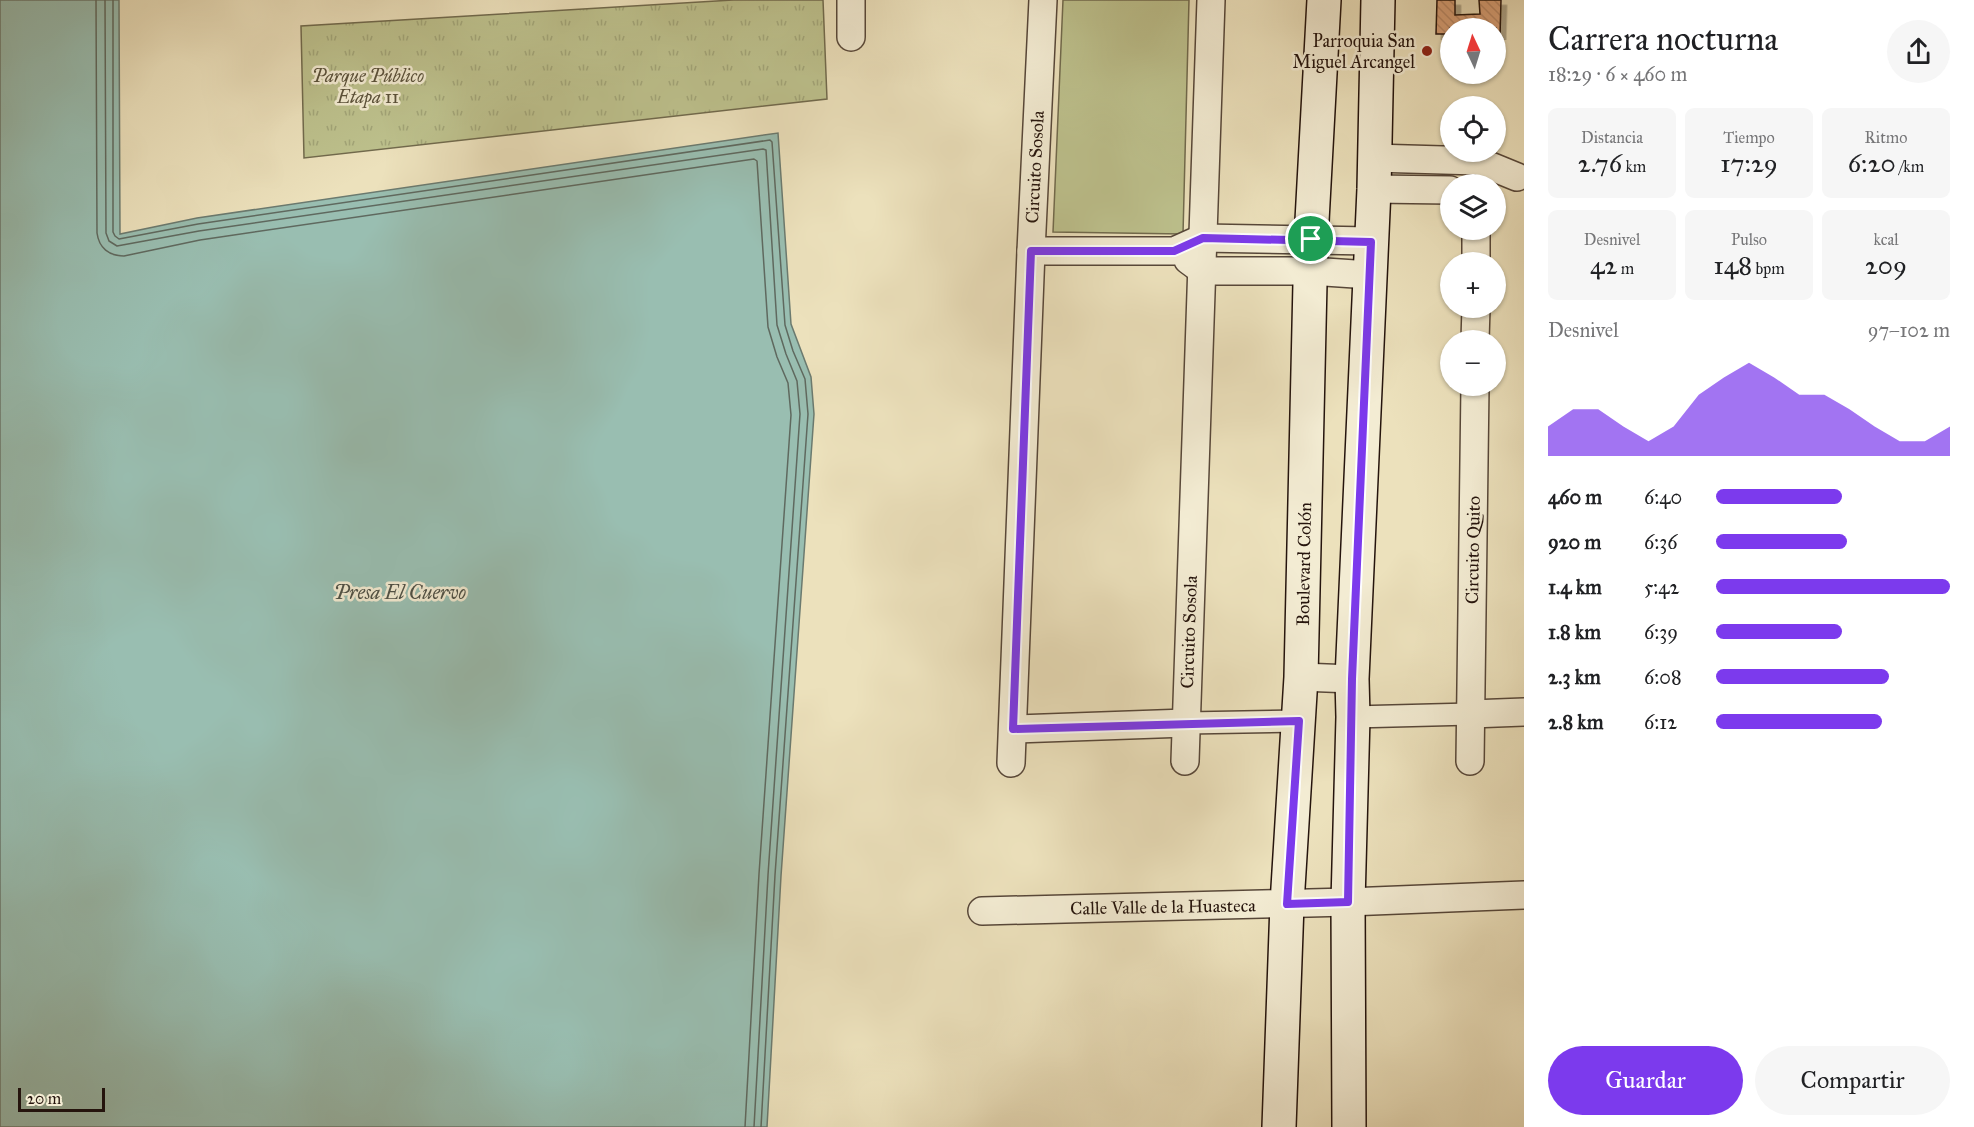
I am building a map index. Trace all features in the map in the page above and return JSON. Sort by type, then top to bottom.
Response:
[{"type":"main road","name":"Boulevard Colón","points":[[1279,1127],[1287,904],[1301,677],[1310,255],[1324,0]]},
{"type":"main road","points":[[1348,1127],[1348,902],[1352,679],[1370,275],[1378,0]]},
{"type":"street","points":[[851,0],[851,37]]},
{"type":"street","name":"Circuito Sosola","points":[[1011,763],[1043,0]]},
{"type":"street","name":"Circuito Sosola","points":[[1185,761],[1211,0]]},
{"type":"street","points":[[1373,173],[1477,173],[1511,179]]},
{"type":"street","points":[[1373,173],[1440,187]]},
{"type":"street","points":[[1031,251],[1174,251],[1203,238],[1310,255],[1370,275]]},
{"type":"street","points":[[1174,251],[1203,271],[1310,255],[1371,242]]},
{"type":"street","name":"Circuito Quito","points":[[1470,761],[1475,396]]},
{"type":"street","points":[[1301,677],[1352,679]]},
{"type":"street","points":[[1353,717],[1524,712]]},
{"type":"street","points":[[1013,729],[1299,721]]},
{"type":"street","name":"Calle Valle de la Huasteca","points":[[982,911],[1287,904],[1524,895]]},
{"type":"green space","name":"Parque Público Etapa 11","points":[[733,0],[823,0],[827,99],[304,158],[301,26]]},
{"type":"green space","points":[[1063,0],[1189,0],[1183,234],[1053,232]]},
{"type":"water","name":"Presa El Cuervo","points":[[0,0],[119,0],[120,234],[197,218],[778,133],[791,324],[811,377],[814,414],[781,876],[767,1127],[0,1127]]},
{"type":"building","points":[[1437,0],[1455,0],[1455,15],[1480,14],[1479,0],[1501,0],[1500,18],[1440,18],[1440,34],[1436,34]]},
{"type":"place","name":"Parroquia San Miguel Arcangel","points":[[1427,51]]},
{"type":"route","points":[[1203,238],[1311,239],[1371,242],[1352,679],[1348,902],[1287,904],[1299,721],[1013,729],[1031,251],[1174,251],[1203,238]]}]
